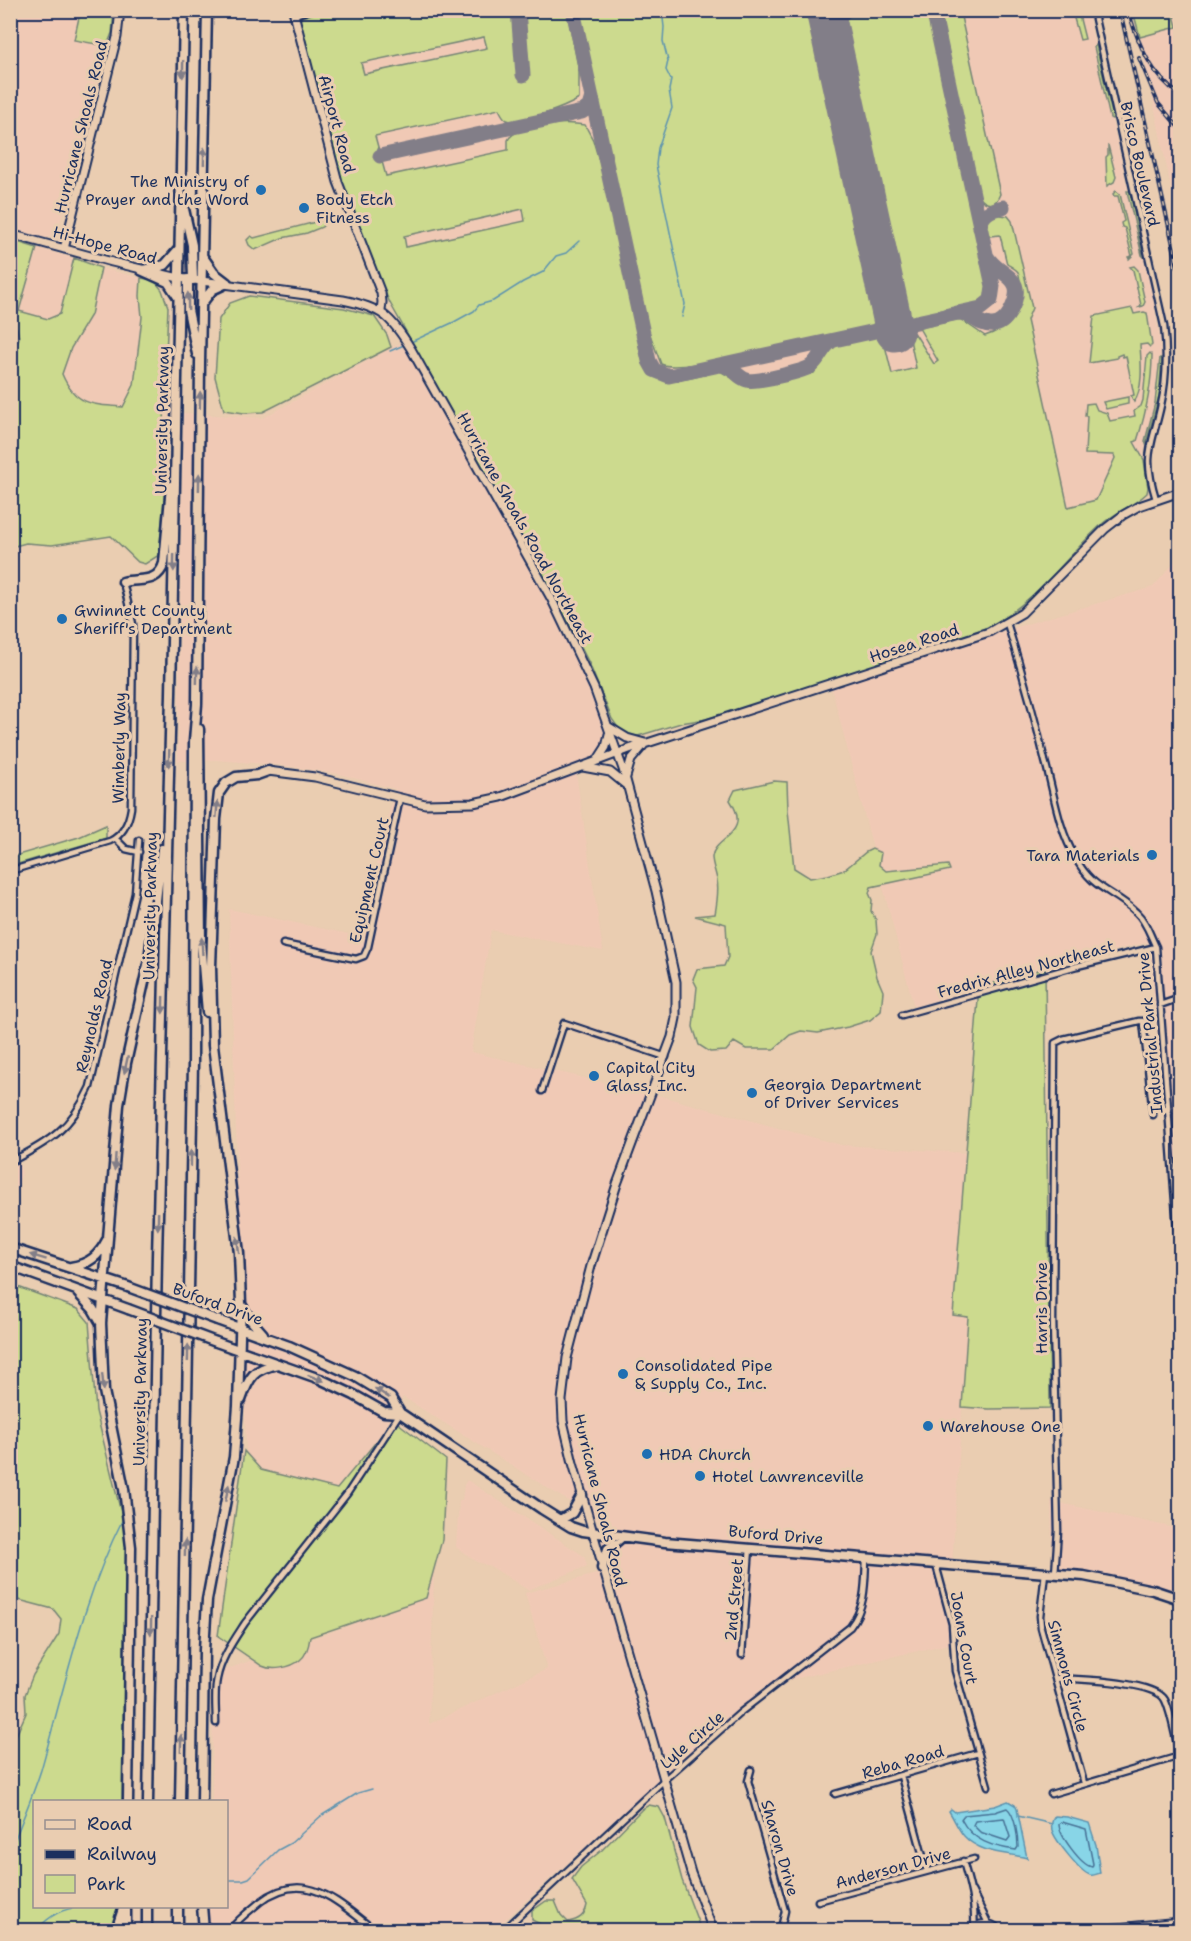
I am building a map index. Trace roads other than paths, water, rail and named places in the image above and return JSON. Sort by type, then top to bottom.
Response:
[{"type":"highway","name":"University Parkway","points":[[180,1800],[193,1063],[194,741],[202,303],[191,280],[180,246],[184,10]]},
{"type":"highway","name":"University Parkway","points":[[148,1800],[157,1257],[179,300],[202,256],[207,10]]},
{"type":"highway","points":[[181,197],[192,245],[189,316],[200,363]]},
{"type":"highway","points":[[141,270],[165,265],[180,246]]},
{"type":"highway","points":[[202,256],[214,273],[227,283],[212,290],[202,303]]},
{"type":"highway","points":[[141,270],[168,282],[174,288],[179,300]]},
{"type":"highway","points":[[123,582],[150,579],[157,576],[163,567],[176,462]]},
{"type":"highway","points":[[196,704],[200,741],[201,940],[205,999],[240,1253],[241,1303],[234,1457],[207,1600],[202,1800]]},
{"type":"highway","points":[[213,1045],[212,967],[218,798],[223,786],[233,778],[268,771]]},
{"type":"highway","points":[[128,1800],[131,1547],[124,1489],[105,1399],[101,1323],[121,1095],[154,930],[168,779]]},
{"type":"highway","points":[[70,1267],[92,1260],[109,1234]]},
{"type":"highway","name":"Buford Drive","points":[[10,1248],[128,1287],[268,1338],[359,1379],[391,1398],[400,1413],[571,1527],[622,1537],[1107,1580],[1154,1590],[1180,1599]]},
{"type":"highway","name":"Buford Drive","points":[[10,1266],[320,1379],[384,1412],[400,1413]]},
{"type":"highway","points":[[76,1291],[101,1323]]},
{"type":"highway","points":[[241,1303],[254,1325],[268,1338]]},
{"type":"highway","points":[[238,1406],[247,1383],[255,1372],[265,1366],[278,1364]]},
{"type":"highway","points":[[560,1520],[572,1513],[582,1495]]},
{"type":"highway","points":[[602,1568],[608,1549],[622,1537]]},
{"type":"highway","points":[[116,1930],[124,1908]]},
{"type":"highway","points":[[125,1908],[126,1930]]},
{"type":"highway","points":[[147,1908],[147,1930]]},
{"type":"highway","points":[[178,1908],[178,1930]]},
{"type":"highway","points":[[199,1930],[201,1908]]},
{"type":"highway","points":[[201,1908],[204,1930]]},
{"type":"street","name":"Hurricane Shoals Road","points":[[64,249],[117,38],[120,10]]},
{"type":"street","points":[[293,13],[309,10]]},
{"type":"street","name":"Brisco Boulevard","points":[[1093,10],[1164,326],[1166,359],[1164,388],[1149,448],[1148,463],[1156,500]]},
{"type":"street","name":"Airport Road","points":[[293,13],[327,147],[350,217],[381,293],[381,311]]},
{"type":"street","name":"Hi-Hope Road","points":[[10,234],[141,270],[191,280]]},
{"type":"street","points":[[191,280],[344,300],[381,311]]},
{"type":"street","name":"Hurricane Shoals Road Northeast","points":[[381,311],[397,326],[411,349],[551,598],[580,657],[618,754],[656,891],[676,982],[676,1018],[666,1057],[617,1184],[576,1323]]},
{"type":"street","name":"Hosea Road","points":[[268,771],[315,777],[425,804],[473,803],[501,797],[646,744],[989,632],[1007,623],[1036,600],[1104,529],[1123,515],[1180,492]]},
{"type":"street","name":"Wimberly Way","points":[[115,838],[126,826],[130,808],[133,624],[123,582]]},
{"type":"street","name":"Industrial Park Drive","points":[[1007,623],[1040,739],[1063,832],[1074,856],[1086,876],[1098,887],[1137,912],[1146,924],[1156,948],[1180,1269]]},
{"type":"street","points":[[583,767],[610,772],[626,783],[631,760],[646,744],[627,738],[609,728],[606,747],[597,761]]},
{"type":"street","name":"Equipment Court","points":[[284,945],[356,959],[364,956],[368,947],[400,798]]},
{"type":"street","points":[[10,871],[115,838],[126,849],[139,852]]},
{"type":"street","name":"Reynolds Road","points":[[10,1162],[45,1144],[62,1129],[90,1087],[135,893],[139,840]]},
{"type":"street","name":"Fredrix Alley Northeast","points":[[902,1016],[1077,966],[1156,948]]},
{"type":"street","points":[[1160,1005],[1180,998]]},
{"type":"street","name":"Harris Drive","points":[[1055,1574],[1058,1531],[1053,1330],[1055,1043],[1083,1034],[1143,1021],[1152,1098]]},
{"type":"street","points":[[542,1091],[564,1023],[666,1057]]},
{"type":"street","points":[[1152,1098],[1169,1113]]},
{"type":"street","points":[[1152,1098],[1153,1115]]},
{"type":"street","name":"Hurricane Shoals Road","points":[[576,1323],[564,1373],[562,1400],[567,1440],[664,1780]]},
{"type":"street","points":[[216,1723],[217,1680],[231,1645],[347,1494],[400,1413]]},
{"type":"street","name":"2nd Street","points":[[742,1655],[750,1548]]},
{"type":"street","name":"Lyle Circle","points":[[504,1930],[664,1780],[741,1712],[850,1627],[856,1620],[862,1605],[866,1558]]},
{"type":"street","name":"Joans Court","points":[[936,1564],[952,1624],[955,1671],[988,1786]]},
{"type":"street","name":"Simmons Circle","points":[[1045,1573],[1040,1616],[1041,1628],[1084,1783]]},
{"type":"street","points":[[1051,1794],[1180,1757],[1165,1699],[1152,1689],[1055,1678]]},
{"type":"street","name":"Reba Road","points":[[835,1794],[978,1753]]},
{"type":"street","name":"Sharon Drive","points":[[751,1770],[748,1781],[785,1911],[782,1924],[776,1930]]},
{"type":"street","points":[[901,1776],[927,1871]]},
{"type":"street","points":[[664,1780],[691,1873],[713,1930]]},
{"type":"street","name":"Anderson Drive","points":[[818,1901],[974,1859]]},
{"type":"street","points":[[963,1861],[975,1918],[973,1929]]},
{"type":"street","points":[[230,1930],[241,1917],[274,1893],[287,1888],[302,1887],[328,1896],[375,1930]]},
{"type":"street","points":[[970,1888],[989,1925]]},
{"type":"street","points":[[1096,1930],[1180,1922]]},
{"type":"street","points":[[973,1929],[984,1924],[998,1930]]},
{"type":"water","points":[[1008,1801],[1017,1809],[1027,1858],[986,1850],[971,1842],[962,1833],[949,1811],[995,1806]]},
{"type":"water","points":[[1055,1816],[1089,1823],[1096,1845],[1100,1873],[1091,1875],[1086,1873],[1068,1855],[1052,1830]]},
{"type":"waterway","points":[[662,10],[663,41],[668,61],[666,70],[671,80],[669,90],[672,108],[658,148],[656,165],[685,304],[682,317]]},
{"type":"waterway","points":[[413,341],[454,322],[474,311],[479,305],[493,301],[543,272],[556,256],[566,253],[579,241]]},
{"type":"waterway","points":[[390,351],[404,345]]},
{"type":"waterway","points":[[10,1852],[41,1770],[86,1611],[123,1519]]},
{"type":"waterway","points":[[228,1880],[249,1878],[278,1850],[291,1843],[321,1816],[358,1793],[372,1789]]},
{"type":"waterway","points":[[1018,1816],[1052,1824]]},
{"type":"waterway","points":[[36,1930],[57,1913],[74,1908]]},
{"type":"railway","points":[[1120,10],[1180,276]]},
{"type":"railway","points":[[1129,13],[1147,59],[1161,78],[1180,95]]},
{"type":"railway","points":[[1139,58],[1158,103],[1180,129]]},
{"type":"place","name":"The Ministry of Prayer and the Word","points":[[261,190]]},
{"type":"place","name":"Body Etch Fitness","points":[[304,208]]},
{"type":"place","name":"Gwinnett County Sheriff's Department","points":[[62,619]]},
{"type":"place","name":"Tara Materials","points":[[1152,855]]},
{"type":"place","name":"Capital City Glass, Inc.","points":[[594,1076]]},
{"type":"place","name":"Georgia Department of Driver Services","points":[[752,1093]]},
{"type":"place","name":"Consolidated Pipe & Supply Co., Inc.","points":[[623,1374]]},
{"type":"place","name":"Warehouse One","points":[[928,1426]]},
{"type":"place","name":"HDA Church","points":[[647,1454]]},
{"type":"place","name":"Hotel Lawrenceville","points":[[700,1476]]}]
